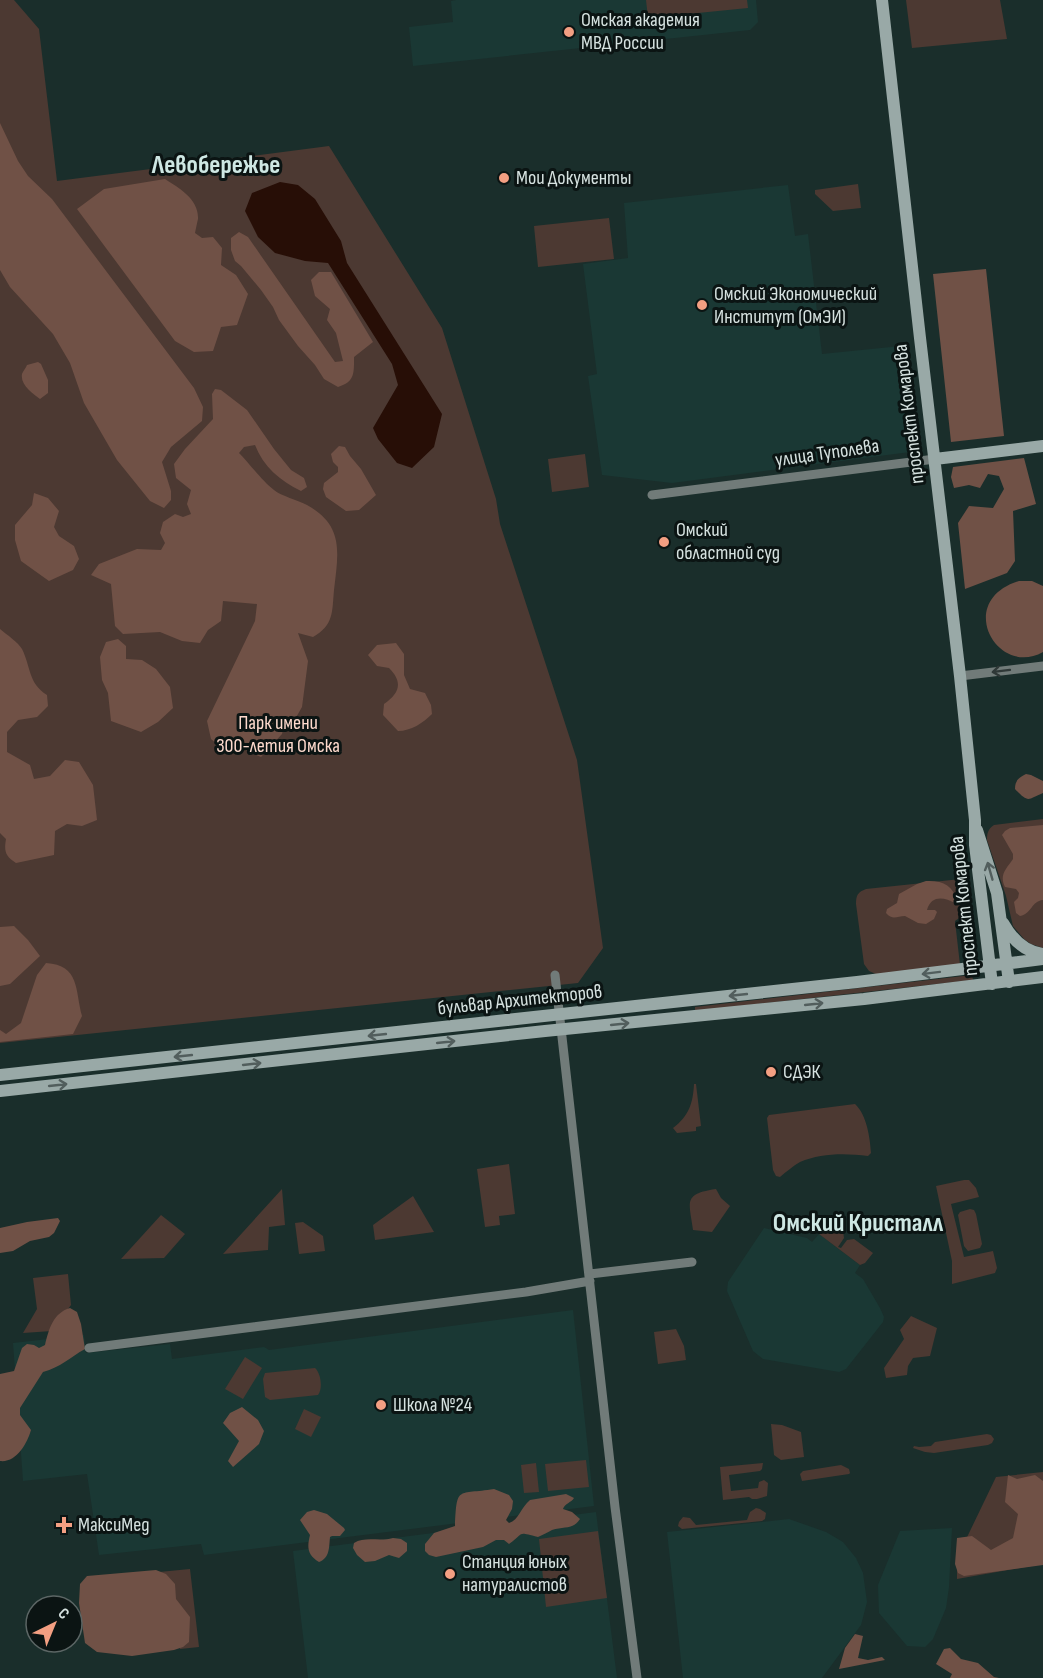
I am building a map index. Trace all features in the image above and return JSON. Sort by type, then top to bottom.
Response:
[{"type":"main road","name":"проспект Комарова","points":[[882,0],[960,676],[975,823],[975,845],[992,984]]},
{"type":"main road","name":"улица Туполева","points":[[935,459],[1043,446]]},
{"type":"main road","name":"проспект Комарова","points":[[975,823],[994,884],[1009,982]]},
{"type":"main road","points":[[1001,920],[1012,937],[1023,946],[1043,954]]},
{"type":"main road","name":"бульвар Архитекторов","points":[[0,1091],[561,1022],[1043,959]]},
{"type":"main road","name":"бульвар Архитекторов","points":[[0,1076],[561,1022],[875,998],[1043,977]]},
{"type":"street","name":"улица Туполева","points":[[652,495],[935,459]]},
{"type":"street","points":[[960,676],[1043,666]]},
{"type":"street","points":[[555,975],[637,1678]]},
{"type":"street","points":[[89,1348],[515,1293],[590,1277],[692,1262]]},
{"type":"shaded area","name":"Омская академия МВД России","points":[[756,0],[758,22],[750,30],[413,66],[409,27],[453,22],[451,1]]},
{"type":"shaded area","points":[[280,182],[298,185],[315,199],[341,241],[347,263],[442,414],[434,447],[412,468],[397,463],[378,439],[373,428],[398,385],[392,364],[328,263],[305,261],[275,253],[258,237],[245,211],[252,193]]},
{"type":"shaded area","name":"Омский Экономический Институт (ОмЭИ)","points":[[788,185],[795,236],[808,234],[822,354],[901,346],[910,452],[672,483],[602,475],[588,376],[597,374],[583,264],[628,258],[624,203]]},
{"type":"shaded area","points":[[764,1228],[807,1238],[812,1242],[819,1234],[860,1265],[855,1273],[863,1279],[884,1317],[883,1322],[846,1369],[839,1372],[763,1359],[753,1351],[727,1291],[728,1282]]},
{"type":"shaded area","name":"Школа №24","points":[[573,1310],[594,1506],[204,1555],[201,1544],[99,1555],[87,1474],[23,1481],[13,1343],[84,1335],[86,1353],[170,1344],[172,1359],[264,1347],[269,1350]]},
{"type":"shaded area","name":"Станция юных натуралистов","points":[[596,1512],[617,1678],[308,1678],[293,1551]]},
{"type":"shaded area","points":[[789,1519],[826,1532],[843,1542],[856,1558],[863,1573],[867,1602],[861,1625],[822,1678],[683,1678],[667,1532]]},
{"type":"shaded area","points":[[952,1528],[946,1608],[933,1639],[925,1647],[907,1646],[879,1613],[878,1585],[900,1531]]},
{"type":"green space","name":"Парк имени 300-летия Омска","points":[[0,0],[14,0],[39,29],[57,181],[329,146],[442,328],[496,499],[500,524],[577,760],[603,948],[578,983],[0,1043]]},
{"type":"green space","points":[[646,0],[747,0],[748,8],[648,18]]},
{"type":"green space","points":[[906,0],[1000,0],[1007,39],[912,48]]},
{"type":"green space","points":[[0,123],[18,161],[28,176],[52,199],[194,388],[203,407],[202,421],[171,447],[162,462],[171,491],[171,500],[164,508],[150,501],[117,460],[84,403],[70,363],[53,334],[10,287],[0,270]]},
{"type":"green space","points":[[165,179],[192,200],[198,219],[195,233],[202,238],[213,237],[222,248],[221,265],[236,275],[248,294],[237,325],[221,327],[213,351],[194,352],[175,341],[77,209],[104,189]]},
{"type":"green space","points":[[858,184],[861,208],[833,211],[815,194],[815,190]]},
{"type":"green space","points":[[609,218],[614,259],[538,267],[534,226]]},
{"type":"green space","points":[[239,232],[248,237],[335,362],[343,361],[336,333],[327,320],[330,309],[315,296],[311,280],[319,272],[331,272],[373,342],[354,357],[351,380],[338,387],[324,379],[298,346],[261,290],[235,261],[231,250],[231,238]]},
{"type":"green space","points":[[986,269],[1004,436],[951,442],[933,274]]},
{"type":"green space","points":[[38,362],[48,380],[48,393],[40,399],[28,389],[22,378],[27,365]]},
{"type":"green space","points":[[215,389],[221,390],[247,410],[291,470],[304,478],[307,487],[301,491],[279,478],[263,460],[255,445],[244,447],[239,453],[274,490],[319,513],[328,522],[336,542],[337,564],[331,617],[325,628],[313,637],[298,633],[308,661],[302,707],[294,721],[285,721],[282,734],[261,757],[245,750],[225,751],[211,739],[207,721],[255,621],[257,604],[223,601],[221,621],[208,630],[200,643],[182,641],[160,632],[123,634],[115,626],[111,584],[91,575],[99,564],[137,549],[161,550],[165,543],[160,533],[163,522],[175,514],[183,517],[191,514],[187,504],[191,490],[176,478],[174,464],[213,419],[212,394]]},
{"type":"green space","points":[[339,446],[345,447],[376,495],[359,510],[346,511],[326,497],[323,489],[324,483],[338,472],[338,467],[333,462],[331,454]]},
{"type":"green space","points":[[585,454],[589,487],[552,492],[548,459]]},
{"type":"green space","points":[[1024,458],[1036,504],[1013,511],[1015,561],[1007,573],[965,589],[958,523],[969,506],[993,508],[1004,489],[999,476],[988,474],[980,488],[969,485],[954,488],[951,477],[953,467]]},
{"type":"green space","points":[[34,493],[48,498],[59,511],[54,527],[59,536],[74,546],[79,559],[73,570],[49,581],[21,561],[15,540],[15,525],[32,505]]},
{"type":"green space","points":[[1019,581],[1032,581],[1043,586],[1043,652],[1026,657],[1011,655],[998,646],[989,634],[986,619],[989,604],[999,591]]},
{"type":"green space","points":[[0,629],[22,649],[33,680],[47,695],[48,706],[37,717],[18,720],[7,732],[7,752],[30,765],[34,779],[50,776],[65,760],[79,762],[93,785],[97,820],[82,826],[67,824],[55,831],[54,855],[16,863],[7,855],[6,839],[0,833]]},
{"type":"green space","points":[[118,639],[126,646],[126,659],[142,660],[156,669],[170,687],[173,708],[158,722],[141,732],[111,721],[108,693],[102,680],[100,657],[106,642]]},
{"type":"green space","points":[[396,643],[404,654],[404,675],[410,689],[425,693],[431,705],[432,714],[408,730],[398,731],[383,715],[384,704],[394,696],[398,683],[389,668],[377,666],[368,655],[377,645]]},
{"type":"green space","points":[[1026,774],[1043,781],[1043,793],[1029,799],[1023,797],[1015,789],[1017,780]]},
{"type":"green space","points":[[1043,819],[1043,948],[1024,939],[1013,926],[1006,896],[987,840],[988,831],[994,825]]},
{"type":"green space","points":[[1043,825],[1043,900],[1020,916],[1016,913],[1014,902],[1019,893],[1016,889],[1005,887],[1003,883],[1004,872],[1013,859],[1013,854],[1002,835],[1010,828]]},
{"type":"green space","points":[[961,879],[965,914],[955,921],[960,965],[878,975],[869,971],[864,964],[856,904],[859,893],[866,889]]},
{"type":"green space","points":[[926,881],[937,881],[950,887],[957,901],[955,903],[947,899],[938,899],[932,902],[927,910],[937,912],[934,919],[926,924],[918,923],[905,916],[893,917],[886,913],[887,909],[897,903],[899,894]]},
{"type":"green space","points":[[14,926],[40,956],[10,984],[0,986],[0,927]]},
{"type":"green space","points":[[46,963],[65,968],[74,980],[82,1016],[73,1034],[0,1042],[0,1030],[6,1034],[21,1023],[37,975]]},
{"type":"green space","points":[[972,975],[973,980],[695,1011],[695,1007]]},
{"type":"green space","points":[[694,1084],[696,1084],[701,1126],[696,1127],[696,1131],[677,1133],[673,1128],[683,1119],[689,1109]]},
{"type":"green space","points":[[855,1104],[867,1127],[871,1153],[868,1156],[825,1155],[800,1162],[780,1177],[776,1176],[773,1170],[767,1118],[769,1115]]},
{"type":"green space","points":[[509,1164],[515,1214],[499,1216],[500,1225],[485,1227],[477,1169]]},
{"type":"green space","points":[[969,1180],[976,1188],[979,1197],[951,1204],[964,1257],[993,1251],[997,1268],[995,1273],[952,1284],[952,1261],[936,1186]]},
{"type":"green space","points":[[282,1189],[285,1225],[269,1227],[268,1250],[223,1254]]},
{"type":"green space","points":[[716,1189],[721,1198],[730,1206],[712,1232],[693,1230],[691,1200],[698,1193]]},
{"type":"green space","points":[[413,1196],[434,1232],[375,1240],[373,1225]]},
{"type":"green space","points":[[970,1209],[976,1214],[982,1244],[980,1248],[968,1251],[964,1246],[958,1215]]},
{"type":"green space","points":[[161,1215],[185,1234],[164,1258],[121,1259]]},
{"type":"green space","points":[[58,1218],[60,1221],[54,1233],[49,1237],[30,1241],[13,1251],[0,1253],[0,1228]]},
{"type":"green space","points":[[827,1219],[843,1231],[844,1238],[838,1247],[841,1248],[847,1240],[854,1239],[873,1253],[865,1263],[860,1265],[819,1234]]},
{"type":"green space","points":[[303,1222],[323,1236],[325,1251],[299,1254],[295,1223]]},
{"type":"green space","points":[[68,1274],[71,1305],[52,1331],[23,1333],[37,1309],[33,1278]]},
{"type":"green space","points":[[70,1308],[77,1312],[85,1349],[60,1365],[43,1372],[20,1408],[20,1415],[31,1430],[27,1441],[16,1456],[0,1461],[0,1374],[14,1371],[22,1348],[27,1344],[39,1348],[45,1345],[56,1318],[64,1310]]},
{"type":"green space","points":[[911,1316],[937,1328],[930,1356],[913,1358],[908,1366],[907,1375],[886,1378],[884,1368],[904,1339],[900,1330]]},
{"type":"green space","points":[[676,1329],[684,1346],[686,1360],[658,1364],[654,1332]]},
{"type":"green space","points":[[245,1357],[262,1368],[243,1399],[225,1389]]},
{"type":"green space","points":[[315,1368],[321,1381],[318,1395],[270,1400],[265,1397],[263,1379],[265,1373]]},
{"type":"green space","points":[[242,1407],[258,1420],[264,1431],[259,1444],[233,1467],[228,1461],[239,1441],[223,1423],[230,1413]]},
{"type":"green space","points":[[304,1409],[321,1417],[311,1437],[295,1429]]},
{"type":"green space","points":[[771,1424],[782,1425],[801,1432],[804,1457],[781,1460],[774,1455]]},
{"type":"green space","points":[[987,1434],[994,1439],[988,1445],[934,1453],[913,1448],[914,1446],[931,1446],[935,1442]]},
{"type":"green space","points":[[586,1460],[589,1487],[548,1491],[545,1464]]},
{"type":"green space","points":[[536,1463],[539,1492],[524,1493],[521,1465]]},
{"type":"green space","points":[[763,1463],[760,1471],[729,1475],[731,1491],[758,1488],[759,1482],[764,1480],[768,1483],[767,1496],[757,1499],[749,1497],[723,1500],[720,1467]]},
{"type":"green space","points":[[841,1465],[849,1469],[849,1474],[802,1481],[800,1474],[803,1471]]},
{"type":"green space","points":[[1043,1472],[1043,1564],[957,1579],[957,1558],[996,1477]]},
{"type":"green space","points":[[1008,1475],[1017,1479],[1035,1475],[1043,1481],[1043,1565],[964,1576],[958,1573],[955,1564],[957,1538],[972,1536],[991,1550],[1013,1538],[1018,1514],[1005,1502]]},
{"type":"green space","points":[[494,1489],[509,1495],[513,1501],[512,1509],[506,1520],[509,1523],[530,1500],[566,1494],[574,1498],[563,1509],[572,1512],[580,1519],[571,1526],[552,1530],[538,1537],[522,1534],[509,1544],[504,1540],[496,1540],[483,1547],[436,1557],[425,1551],[425,1544],[434,1533],[455,1526],[458,1498],[461,1494]]},
{"type":"green space","points":[[756,1508],[766,1513],[762,1521],[682,1529],[678,1526],[683,1517],[690,1518],[696,1525],[747,1520],[750,1512]]},
{"type":"green space","points":[[314,1510],[327,1514],[345,1530],[340,1536],[330,1537],[327,1555],[319,1562],[310,1554],[308,1547],[310,1535],[300,1520],[307,1512]]},
{"type":"green space","points":[[598,1531],[607,1598],[546,1607],[539,1539]]},
{"type":"green space","points":[[393,1538],[407,1543],[407,1551],[399,1558],[389,1555],[375,1561],[365,1562],[353,1548],[354,1543],[358,1541]]},
{"type":"green space","points":[[190,1569],[199,1647],[180,1649],[174,1597],[159,1572]]},
{"type":"green space","points":[[156,1570],[166,1574],[175,1584],[176,1599],[190,1617],[189,1642],[174,1650],[132,1656],[97,1652],[85,1643],[84,1636],[84,1594],[79,1594],[80,1584],[87,1576]]},
{"type":"green space","points":[[855,1634],[863,1636],[858,1658],[868,1660],[882,1657],[885,1660],[839,1669],[845,1648]]},
{"type":"green space","points":[[950,1648],[961,1659],[978,1663],[994,1677],[999,1678],[950,1678],[952,1674],[936,1664],[944,1649]]},
{"type":"place","name":"Омская академия МВД России","points":[[569,32]]},
{"type":"place","name":"Мои Документы","points":[[504,178]]},
{"type":"place","name":"Омский Экономический Институт (ОмЭИ)","points":[[702,305]]},
{"type":"place","name":"Омский областной суд","points":[[664,542]]},
{"type":"place","name":"СДЭК","points":[[771,1072]]},
{"type":"place","name":"Школа №24","points":[[381,1405]]},
{"type":"place","name":"МаксиМед","points":[[64,1525]]},
{"type":"place","name":"Станция юных натуралистов","points":[[450,1574]]},
{"type":"district","name":"Левобережье","points":[[216,165]]},
{"type":"district","name":"Омский Кристалл","points":[[858,1223]]}]
